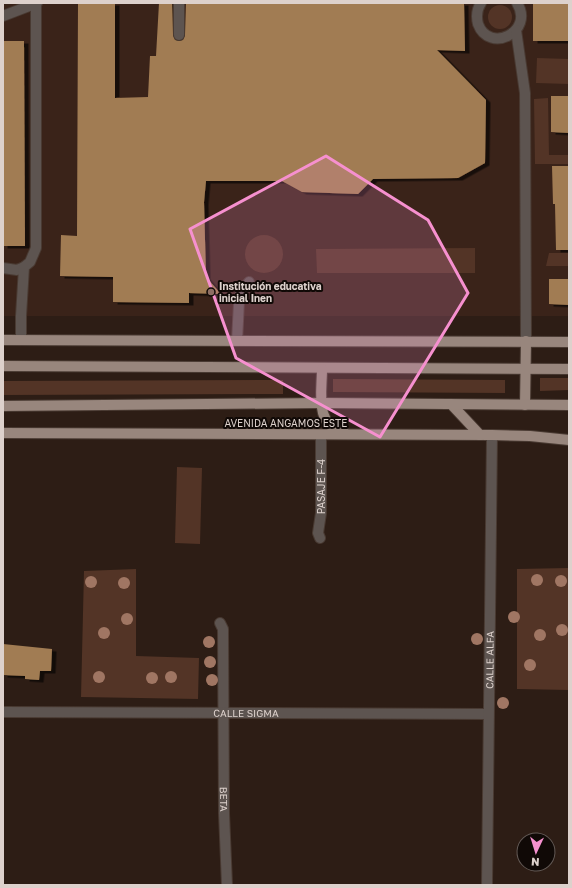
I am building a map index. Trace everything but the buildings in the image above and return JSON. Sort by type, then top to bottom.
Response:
[{"type":"main road","points":[[3,340],[569,342]]},
{"type":"main road","points":[[525,405],[526,342]]},
{"type":"main road","points":[[3,366],[322,369],[569,369]]},
{"type":"main road","points":[[322,369],[323,418],[331,427],[337,430],[358,434]]},
{"type":"main road","name":"AVENIDA ANGAMOS ESTE","points":[[3,406],[322,403],[569,405]]},
{"type":"main road","points":[[451,404],[480,435]]},
{"type":"main road","name":"AVENIDA ANGAMOS ESTE","points":[[3,433],[492,435],[538,436],[569,440]]},
{"type":"street","points":[[179,3],[179,35]]},
{"type":"street","points":[[481,3],[477,18],[482,31],[489,36],[503,38],[516,30]]},
{"type":"street","points":[[517,3],[521,10],[521,18],[516,30],[525,92],[526,342]]},
{"type":"street","points":[[3,16],[37,4],[36,248],[32,259],[24,267],[17,270],[3,268]]},
{"type":"street","points":[[21,340],[24,267]]},
{"type":"street","points":[[237,341],[241,292],[249,282]]},
{"type":"street","name":"PASAJE F-4","points":[[320,538],[318,533],[321,514],[321,435]]},
{"type":"street","name":"CALLE ALFA","points":[[487,885],[492,435]]},
{"type":"street","name":"BETA","points":[[220,623],[223,629],[223,713],[227,885]]},
{"type":"street","name":"CALLE SIGMA","points":[[3,712],[488,714]]},
{"type":"highlighted area","points":[[326,156],[428,220],[468,293],[380,437],[236,358],[190,229]]},
{"type":"shaded area","points":[[3,3],[569,3],[569,316],[3,316]]},
{"type":"shaded area","points":[[500,5],[509,8],[512,17],[509,26],[500,29],[491,26],[488,17],[491,8]]},
{"type":"shaded area","points":[[537,58],[569,59],[569,84],[536,83]]},
{"type":"shaded area","points":[[548,98],[549,155],[569,155],[569,164],[535,164],[534,99]]},
{"type":"shaded area","points":[[260,235],[268,235],[280,244],[283,254],[280,264],[274,270],[268,273],[260,273],[248,264],[245,258],[245,250],[254,238]]},
{"type":"shaded area","points":[[475,248],[475,273],[317,273],[316,249]]},
{"type":"shaded area","points":[[549,253],[569,253],[569,266],[546,266]]},
{"type":"shaded area","points":[[540,378],[569,378],[569,390],[540,391]]},
{"type":"shaded area","points":[[333,379],[505,380],[505,393],[333,392]]},
{"type":"shaded area","points":[[283,380],[283,394],[3,395],[3,381]]},
{"type":"shaded area","points":[[177,467],[202,468],[200,544],[175,543]]},
{"type":"shaded area","points":[[569,568],[569,690],[517,689],[517,569]]},
{"type":"shaded area","points":[[136,569],[136,656],[199,658],[198,699],[81,697],[84,571]]},
{"type":"place","name":"Institución educativa inicial Inen","points":[[211,292]]}]
